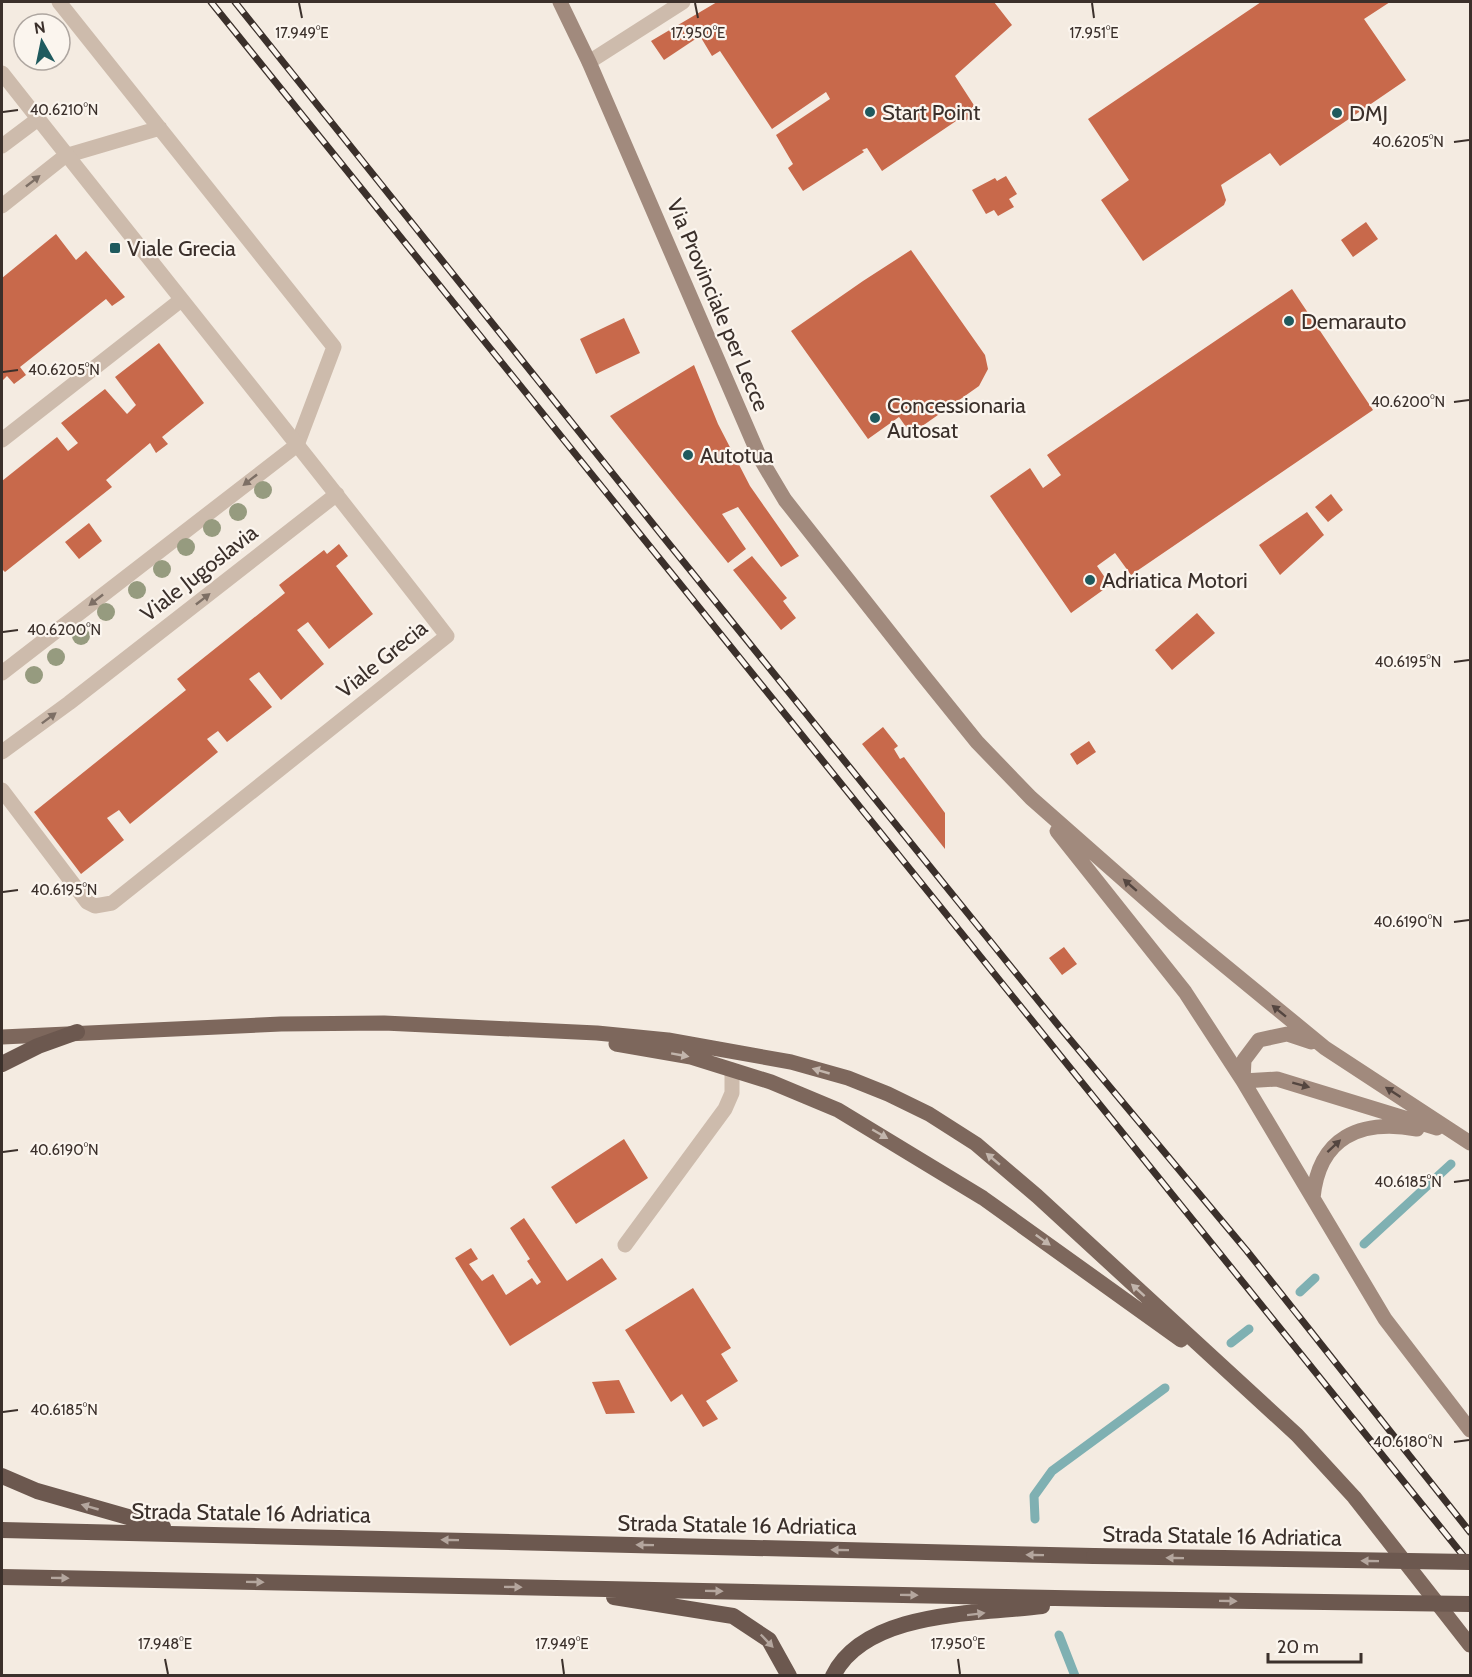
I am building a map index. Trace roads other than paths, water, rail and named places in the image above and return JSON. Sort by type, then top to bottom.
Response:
[{"type":"highway","points":[[2,1064],[39,1046],[78,1032]]},
{"type":"highway","points":[[2,1476],[37,1491],[187,1534]]},
{"type":"highway","name":"Strada Statale 16 Adriatica","points":[[2,1530],[1094,1556],[1470,1562]]},
{"type":"highway","points":[[2,1577],[1470,1604]]},
{"type":"highway","points":[[551,1588],[733,1616],[769,1640],[789,1676]]},
{"type":"highway","points":[[833,1676],[837,1667],[866,1639],[904,1622],[1107,1599]]},
{"type":"main road","name":"Via Provinciale per Lecce","points":[[560,2],[589,62],[765,466],[785,500],[977,742],[1031,798]]},
{"type":"main road","points":[[1031,798],[1174,924],[1325,1048],[1465,1139]]},
{"type":"main road","points":[[1031,798],[1185,992],[1243,1081],[1385,1319],[1470,1430]]},
{"type":"main road","points":[[2,1037],[281,1024],[384,1023],[519,1028],[668,1040],[791,1062],[848,1078],[919,1109],[976,1144],[1028,1189],[1330,1468],[1470,1645]]},
{"type":"main road","points":[[519,1028],[691,1058],[771,1082],[838,1110],[928,1162],[1034,1233],[1243,1386]]},
{"type":"main road","points":[[1243,1081],[1244,1060],[1259,1040],[1287,1034],[1325,1048]]},
{"type":"main road","points":[[1243,1081],[1277,1079],[1465,1139]]},
{"type":"main road","points":[[1313,1198],[1315,1176],[1327,1153],[1344,1137],[1362,1127],[1403,1126],[1465,1139]]},
{"type":"street","points":[[59,2],[334,347],[297,445]]},
{"type":"street","points":[[589,62],[683,2]]},
{"type":"street","name":"Viale Grecia","points":[[2,73],[65,156],[337,494],[447,636],[112,903],[95,906],[87,902],[2,790]]},
{"type":"street","points":[[2,147],[38,119]]},
{"type":"street","points":[[2,206],[65,156],[160,128]]},
{"type":"street","points":[[2,440],[181,300]]},
{"type":"street","name":"Viale Jugoslavia","points":[[2,673],[297,445]]},
{"type":"street","name":"Viale Jugoslavia","points":[[2,752],[69,703],[337,494]]},
{"type":"street","points":[[626,1245],[725,1109],[732,1093],[732,1070]]},
{"type":"waterway","points":[[1364,1244],[1451,1164]]},
{"type":"waterway","points":[[1300,1292],[1315,1278]]},
{"type":"waterway","points":[[1231,1343],[1249,1329]]},
{"type":"waterway","points":[[1035,1519],[1034,1496],[1052,1471],[1165,1388]]},
{"type":"waterway","points":[[1059,1635],[1075,1676]]},
{"type":"railway","points":[[211,2],[1470,1564]]},
{"type":"railway","points":[[235,2],[1058,1025],[1247,1251],[1470,1532]]},
{"type":"place","name":"Start Point","points":[[870,112]]},
{"type":"place","name":"DMJ","points":[[1337,113]]},
{"type":"place","name":"Viale Grecia","points":[[115,248]]},
{"type":"place","name":"Demarauto","points":[[1289,321]]},
{"type":"place","name":"Concessionaria Autosat","points":[[875,418]]},
{"type":"place","name":"Autotua","points":[[688,455]]},
{"type":"place","name":"Adriatica Motori","points":[[1090,580]]}]
